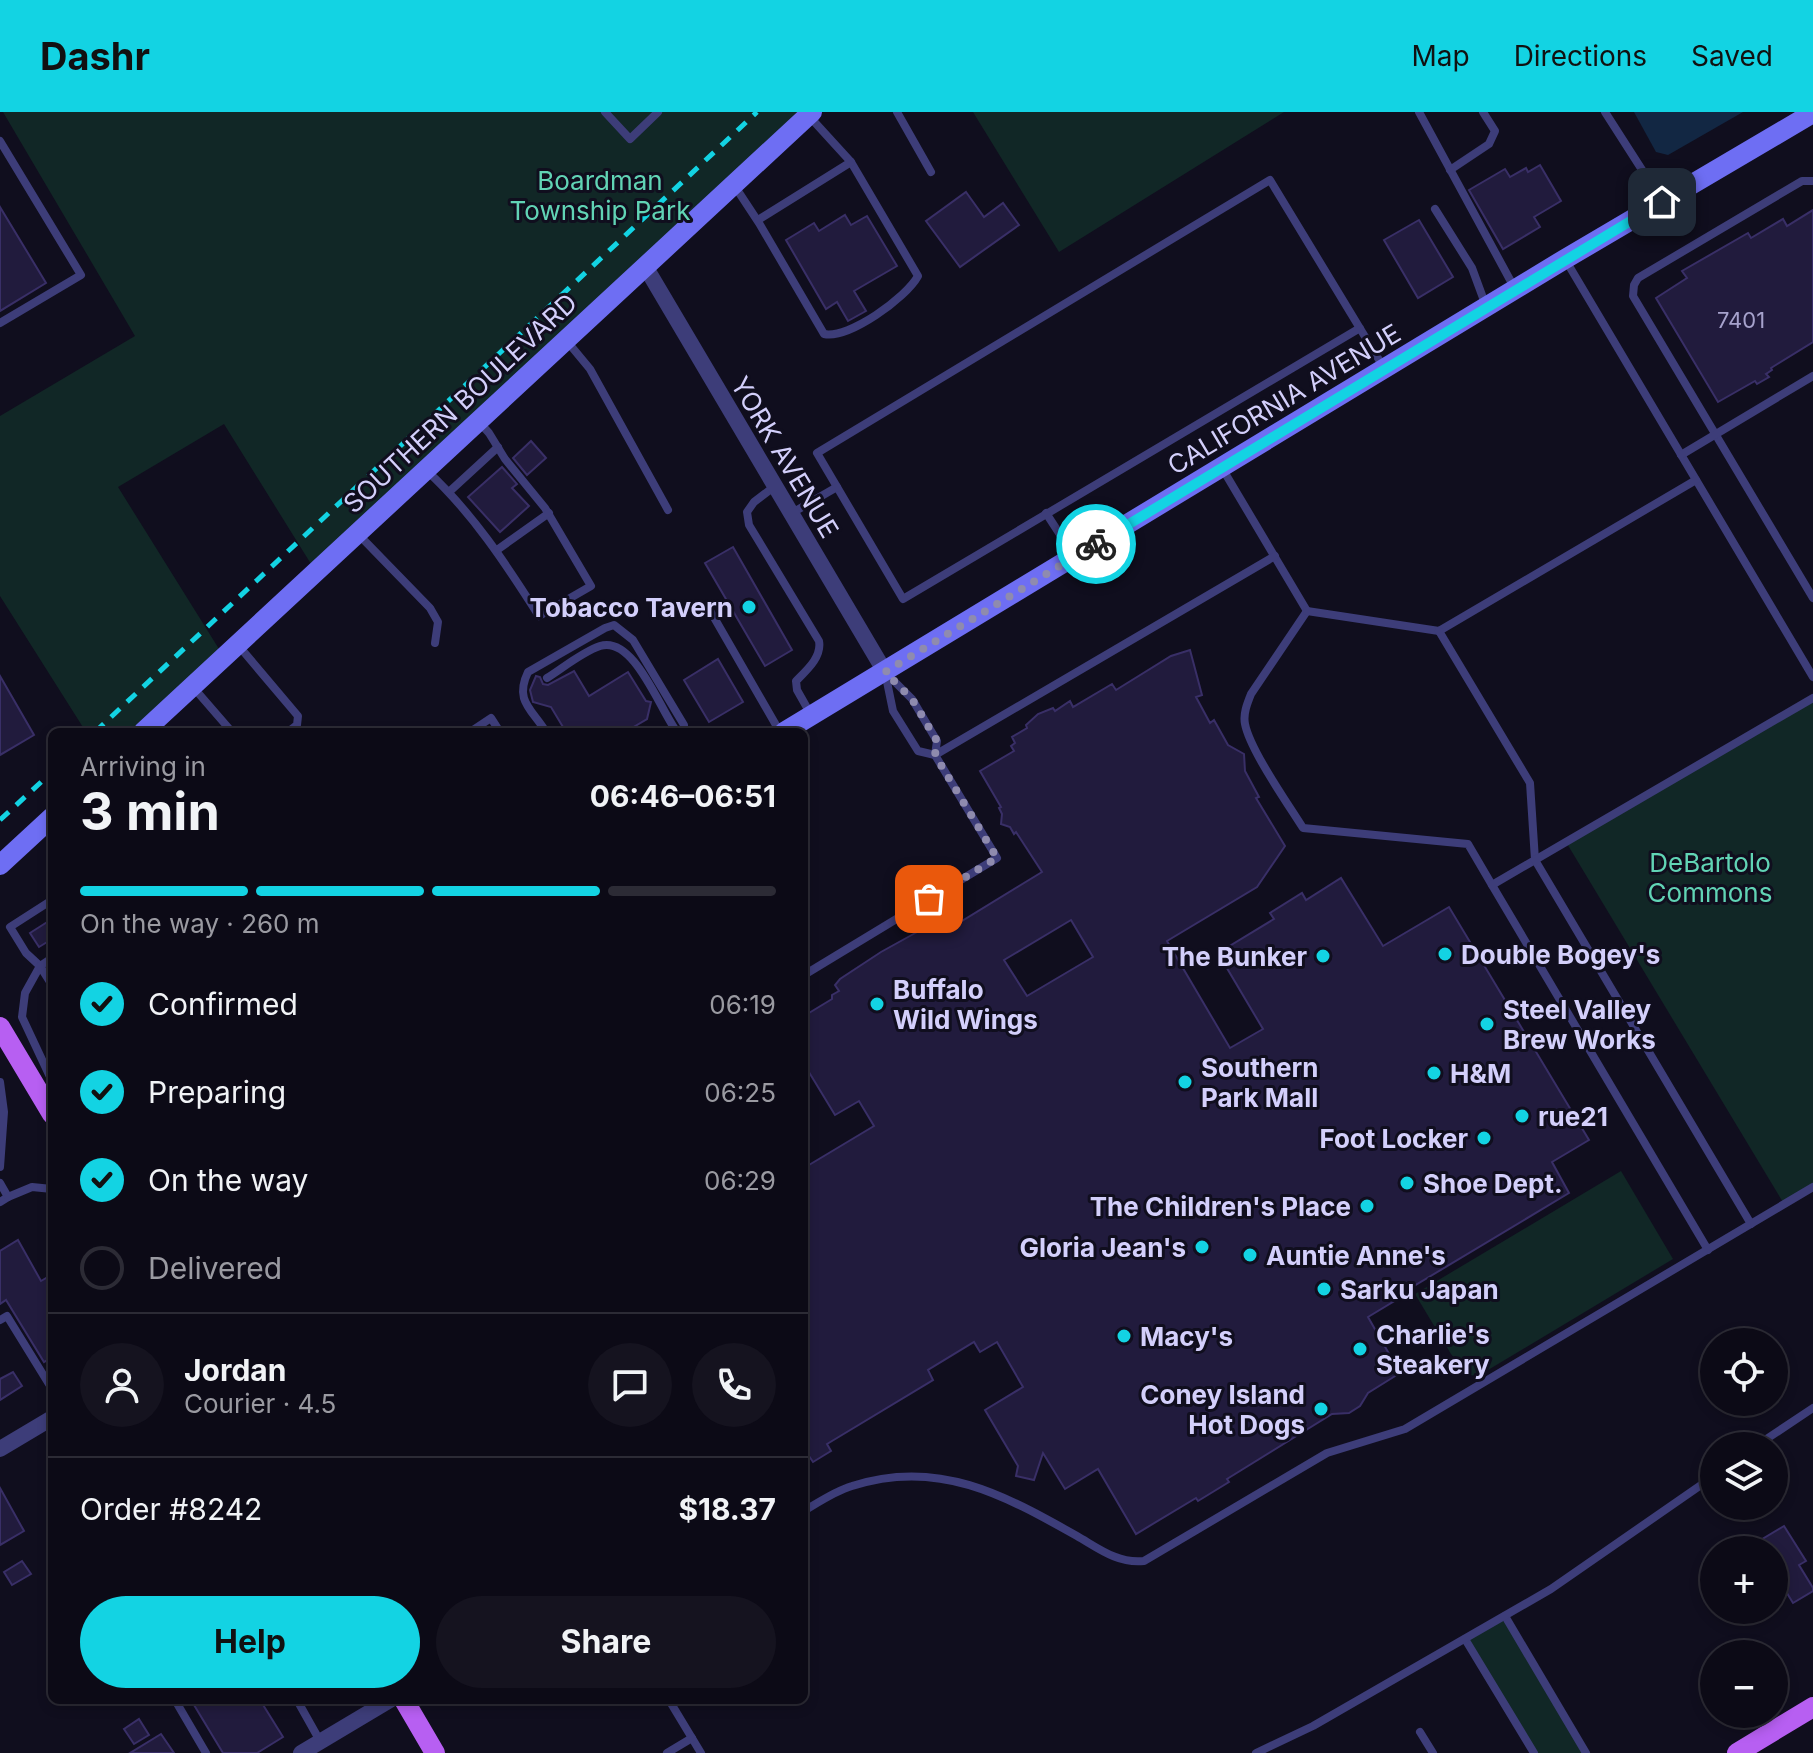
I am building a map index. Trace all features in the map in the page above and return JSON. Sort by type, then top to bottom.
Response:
[{"type":"main road","points":[[0,1027],[48,1102]]},
{"type":"main road","points":[[406,1704],[435,1753]]},
{"type":"main road","points":[[1737,1753],[1813,1707]]},
{"type":"street","name":"CALIFORNIA AVENUE","points":[[789,728],[1515,289],[1813,113]]},
{"type":"street","name":"SOUTHERN BOULEVARD","points":[[147,728],[810,114]]},
{"type":"street","name":"YORK AVENUE","points":[[645,266],[885,672]]},
{"type":"street","points":[[0,865],[48,821]]},
{"type":"street","points":[[0,1449],[48,1420]]},
{"type":"street","points":[[301,1753],[383,1704]]},
{"type":"lane","points":[[605,112],[630,139],[658,112]]},
{"type":"lane","points":[[897,112],[931,172]]},
{"type":"lane","points":[[1419,112],[1515,289]]},
{"type":"lane","points":[[1450,170],[1489,144],[1495,131],[1483,112]]},
{"type":"lane","points":[[1605,112],[1662,202]]},
{"type":"lane","points":[[734,185],[758,220],[824,334],[835,336],[860,324],[913,285],[918,276],[851,162],[810,114]]},
{"type":"lane","points":[[0,141],[81,275],[0,323]]},
{"type":"lane","points":[[758,220],[851,162]]},
{"type":"lane","points":[[1360,328],[903,599],[817,453],[1270,180],[1385,369]]},
{"type":"lane","points":[[1813,181],[1802,181],[1638,278],[1633,296],[1813,598]]},
{"type":"lane","points":[[1435,209],[1472,268],[1486,307]]},
{"type":"lane","points":[[1565,259],[1813,677]]},
{"type":"lane","points":[[566,340],[590,369],[668,510]]},
{"type":"lane","points":[[1681,455],[1813,376]]},
{"type":"lane","points":[[426,470],[449,492],[497,550],[539,616],[591,586],[549,513],[478,421]]},
{"type":"lane","points":[[449,492],[498,447]]},
{"type":"lane","points":[[1222,468],[1307,611]]},
{"type":"lane","points":[[1307,611],[1439,631],[1696,480]]},
{"type":"lane","points":[[775,486],[754,502],[747,512],[749,525],[819,641],[814,662],[796,681],[797,690],[812,715]]},
{"type":"lane","points":[[791,513],[837,487]]},
{"type":"lane","points":[[497,550],[549,513]]},
{"type":"lane","points":[[1046,513],[1074,557]]},
{"type":"lane","points":[[357,533],[430,608],[438,622],[435,643]]},
{"type":"lane","points":[[885,672],[893,711],[918,751],[935,755],[1275,556]]},
{"type":"lane","points":[[708,607],[780,728]]},
{"type":"lane","points":[[1307,611],[1251,694],[1245,708],[1245,724],[1251,742],[1303,828],[1468,844],[1708,1250]]},
{"type":"lane","points":[[544,728],[523,701],[522,684],[528,672],[614,625],[633,640],[684,728]]},
{"type":"lane","points":[[1439,631],[1530,783],[1535,860],[1751,1224]]},
{"type":"lane","points":[[238,644],[298,716],[297,725],[293,728]]},
{"type":"lane","points":[[547,678],[598,647],[611,644],[625,651],[674,728]]},
{"type":"lane","points":[[808,973],[997,858],[935,755],[937,741],[912,699],[885,672]]},
{"type":"lane","points":[[192,687],[228,728]]},
{"type":"lane","points":[[1492,885],[1813,698]]},
{"type":"lane","points":[[537,716],[541,704]]},
{"type":"lane","points":[[476,728],[491,718],[497,728]]},
{"type":"lane","points":[[48,903],[10,927],[26,953],[48,979]]},
{"type":"lane","points":[[48,961],[40,966],[25,993],[22,1017],[48,1072]]},
{"type":"lane","points":[[0,1082],[4,1112],[0,1167]]},
{"type":"lane","points":[[0,1183],[4,1200],[32,1187],[48,1189]]},
{"type":"lane","points":[[808,1509],[852,1486],[934,1475],[953,1479],[1005,1500],[1121,1560],[1144,1561],[1327,1453],[1405,1429],[1813,1187]]},
{"type":"lane","points":[[0,1320],[7,1316],[48,1383]]},
{"type":"lane","points":[[1777,1432],[1813,1408]]},
{"type":"lane","points":[[1256,1753],[1321,1722],[1551,1589],[1700,1486]]},
{"type":"lane","points":[[1505,1616],[1586,1753]]},
{"type":"lane","points":[[1465,1639],[1534,1753]]},
{"type":"lane","points":[[177,1704],[206,1753]]},
{"type":"lane","points":[[299,1704],[320,1741]]},
{"type":"lane","points":[[671,1704],[701,1753]]},
{"type":"lane","points":[[1420,1732],[1433,1753]]},
{"type":"lane","points":[[667,1753],[692,1738]]},
{"type":"green space","name":"Boardman Township Park","points":[[3,112],[812,112],[316,572],[224,424],[118,487],[224,657],[147,728],[83,728],[0,596],[0,416],[135,336]]},
{"type":"green space","points":[[973,112],[1284,112],[1059,252]]},
{"type":"green space","name":"DeBartolo Commons","points":[[1813,698],[1813,1187],[1784,1204],[1566,842]]},
{"type":"green space","points":[[1621,1171],[1673,1259],[1478,1376],[1468,1375],[1451,1354],[1415,1294]]},
{"type":"green space","points":[[1505,1616],[1586,1753],[1534,1753],[1465,1639]]},
{"type":"water","points":[[1634,112],[1743,112],[1668,155],[1656,152]]},
{"type":"building","points":[[1540,165],[1561,201],[1534,217],[1540,227],[1503,249],[1469,190],[1505,169],[1510,177],[1526,168],[1528,172]]},
{"type":"building","points":[[966,192],[984,217],[1003,203],[1019,225],[960,267],[926,221]]},
{"type":"building","points":[[0,207],[46,283],[0,311]]},
{"type":"building","points":[[1813,210],[1813,342],[1771,368],[1766,374],[1769,377],[1757,384],[1755,381],[1718,402],[1656,298],[1687,278],[1682,271],[1748,233],[1751,238],[1783,219],[1787,226]]},
{"type":"building","points":[[845,215],[851,225],[867,216],[897,266],[854,291],[866,311],[848,321],[837,302],[826,309],[786,240],[814,223],[819,231]]},
{"type":"building","points":[[1419,220],[1453,277],[1418,298],[1384,240]]},
{"type":"building","points":[[531,441],[546,458],[527,475],[513,458]]},
{"type":"building","points":[[502,467],[517,484],[512,488],[529,506],[500,532],[468,497]]},
{"type":"building","name":"Tobacco Tavern","points":[[733,547],[792,650],[765,666],[705,563]]},
{"type":"building","name":"Southern Park Mall","points":[[1190,650],[1202,695],[1196,697],[1210,723],[1214,720],[1228,745],[1244,754],[1245,771],[1259,797],[1256,798],[1285,846],[1257,887],[1167,941],[1230,1048],[1263,1029],[1218,953],[1274,919],[1270,913],[1302,893],[1306,900],[1341,878],[1383,946],[1449,907],[1589,1140],[1552,1162],[1569,1193],[1399,1295],[1401,1297],[1368,1317],[1400,1373],[1368,1393],[1360,1406],[1349,1413],[1332,1414],[1227,1479],[1229,1482],[1198,1501],[1196,1498],[1136,1534],[1098,1469],[1065,1489],[1043,1453],[1034,1480],[1016,1476],[1018,1466],[985,1410],[1023,1387],[997,1342],[980,1352],[974,1342],[928,1370],[933,1380],[827,1444],[831,1451],[813,1462],[808,1457],[808,1166],[874,1126],[859,1101],[835,1115],[808,1071],[808,1014],[832,999],[832,995],[839,991],[835,985],[840,979],[881,952],[946,916],[952,927],[1042,872],[1016,832],[1014,834],[1010,827],[1001,824],[1001,807],[980,771],[1014,751],[1012,737],[1027,728],[1026,725],[1038,714],[1053,708],[1055,711],[1070,701],[1073,707],[1112,684],[1116,690],[1171,656]],"holes":[[[1071,920],[1093,957],[1027,996],[1004,960]]]},
{"type":"building","points":[[718,659],[743,702],[709,722],[684,680]]},
{"type":"building","points":[[574,671],[589,696],[628,672],[646,701],[651,702],[647,719],[632,728],[564,728],[551,707],[533,702],[530,690],[536,676],[548,685]]},
{"type":"building","points":[[0,676],[34,735],[0,755]]},
{"type":"building","points":[[48,922],[48,941],[39,947],[30,933]]},
{"type":"building","points":[[18,1240],[41,1281],[48,1277],[48,1360],[44,1362],[6,1300],[0,1304],[0,1251]]},
{"type":"building","points":[[13,1372],[22,1386],[0,1400],[0,1379]]},
{"type":"building","points":[[0,1488],[24,1531],[0,1545]]},
{"type":"building","points":[[1784,1526],[1806,1561],[1799,1565],[1813,1591],[1793,1603],[1788,1595],[1788,1536],[1767,1536]]},
{"type":"building","points":[[22,1561],[31,1574],[12,1585],[4,1572]]},
{"type":"building","points":[[193,1704],[262,1704],[283,1737],[257,1753],[223,1753]]},
{"type":"building","points":[[139,1719],[149,1735],[134,1744],[124,1729]]},
{"type":"building","points":[[161,1734],[174,1753],[130,1753]]},
{"type":"railway","points":[[99,728],[757,112]]},
{"type":"railway","points":[[0,820],[48,776]]},
{"type":"way so far","points":[[929,899],[997,858],[935,755],[937,741],[912,699],[885,672],[1096,544]]},
{"type":"place","name":"Tobacco Tavern","points":[[749,607]]},
{"type":"place","name":"Double Bogey's","points":[[1445,954]]},
{"type":"place","name":"The Bunker","points":[[1323,956]]},
{"type":"place","name":"Buffalo Wild Wings","points":[[877,1004]]},
{"type":"place","name":"Steel Valley Brew Works","points":[[1487,1024]]},
{"type":"place","name":"H&M","points":[[1434,1073]]},
{"type":"place","name":"Southern Park Mall","points":[[1185,1082]]},
{"type":"place","name":"rue21","points":[[1522,1116]]},
{"type":"place","name":"Foot Locker","points":[[1484,1138]]},
{"type":"place","name":"Shoe Dept.","points":[[1407,1183]]},
{"type":"place","name":"The Children's Place","points":[[1367,1206]]},
{"type":"place","name":"Gloria Jean's","points":[[1202,1247]]},
{"type":"place","name":"Auntie Anne's","points":[[1250,1255]]},
{"type":"place","name":"Sarku Japan","points":[[1324,1289]]},
{"type":"place","name":"Macy's","points":[[1124,1336]]},
{"type":"place","name":"Charlie's Steakery","points":[[1360,1349]]},
{"type":"place","name":"Coney Island Hot Dogs","points":[[1321,1409]]},
{"type":"route","points":[[1096,544],[1662,202]]}]
